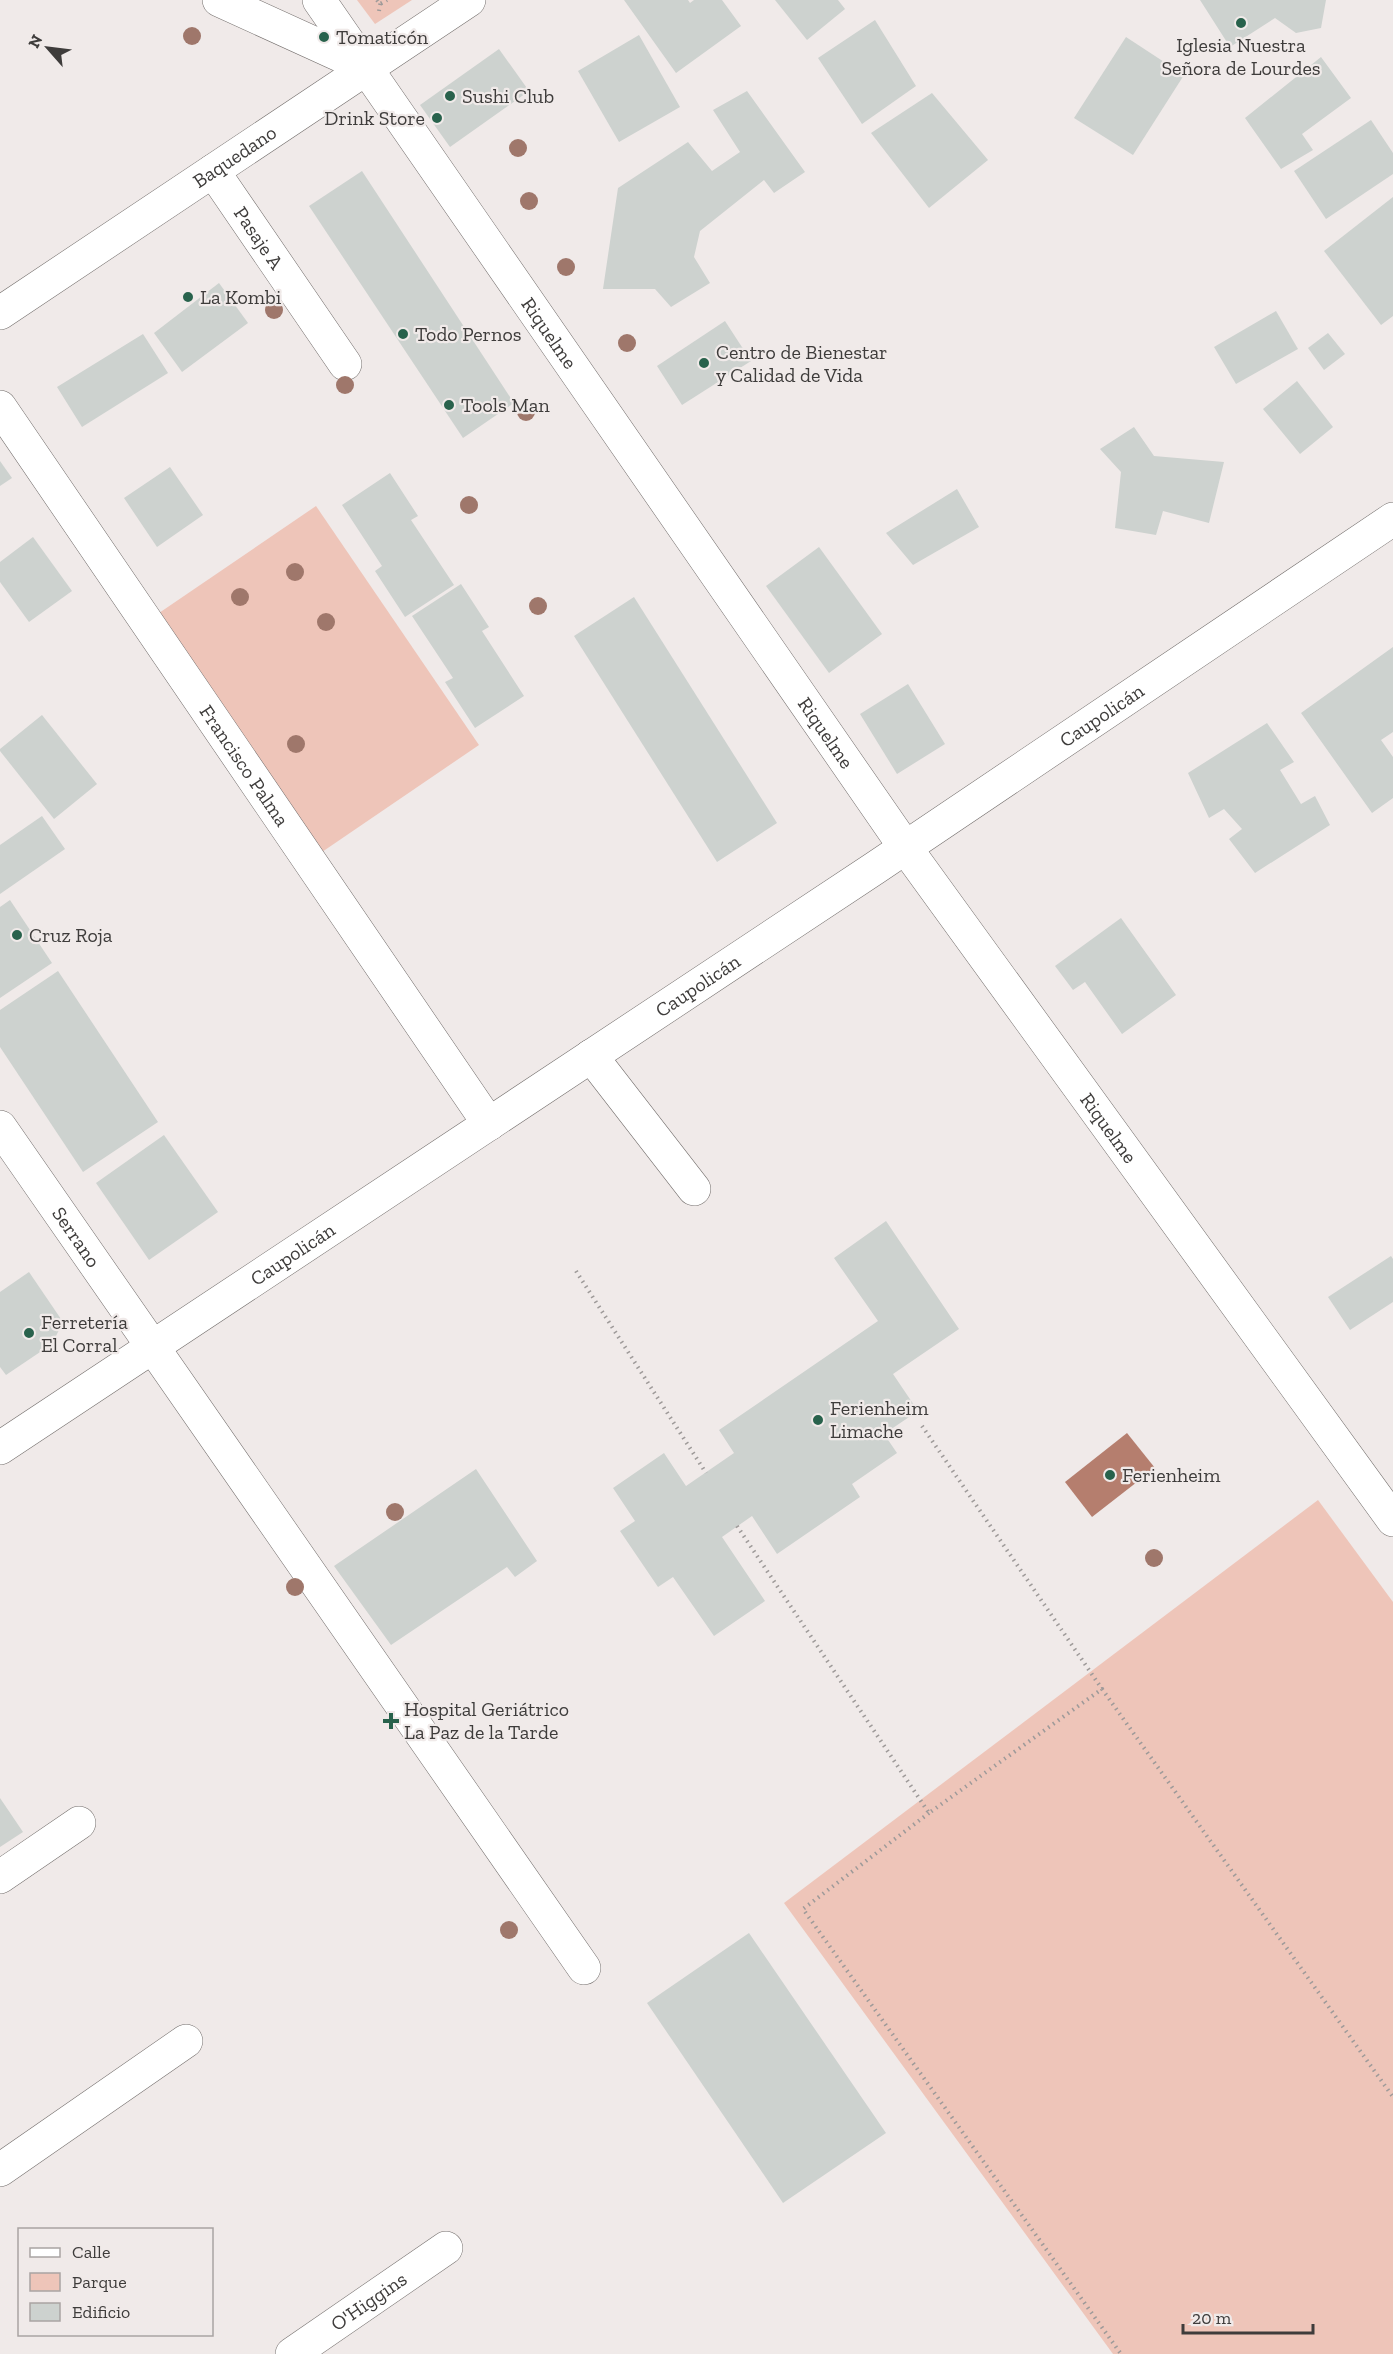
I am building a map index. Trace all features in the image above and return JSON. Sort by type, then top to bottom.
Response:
[{"type":"street","points":[[219,0],[368,68]]},
{"type":"street","name":"Riquelme","points":[[319,0],[905,847],[1393,1520]]},
{"type":"street","name":"Baquedano","points":[[0,314],[469,0]]},
{"type":"street","name":"Pasaje A","points":[[213,171],[345,364]]},
{"type":"street","name":"Francisco Palma","points":[[0,407],[489,1124]]},
{"type":"street","name":"Caupolicán","points":[[0,1448],[905,847],[1393,519]]},
{"type":"street","points":[[591,1056],[694,1190]]},
{"type":"street","name":"Serrano","points":[[0,1127],[584,1968]]},
{"type":"street","points":[[0,1877],[79,1823]]},
{"type":"street","points":[[0,2170],[186,2041]]},
{"type":"street","name":"O'Higgins","points":[[292,2354],[446,2248]]},
{"type":"path","points":[[377,0],[380,4],[387,0]]},
{"type":"path","points":[[576,1271],[706,1473]]},
{"type":"path","points":[[922,1426],[1102,1689],[1393,2097]]},
{"type":"path","points":[[737,1526],[929,1813]]},
{"type":"path","points":[[1102,1689],[929,1813],[803,1909],[1121,2354]]},
{"type":"green space","points":[[357,0],[412,0],[375,24]]},
{"type":"green space","points":[[316,506],[479,745],[322,852],[159,613]]},
{"type":"green space","points":[[1318,1500],[1393,1602],[1393,2354],[1113,2354],[784,1903]]},
{"type":"shaded area","name":"Ferienheim","points":[[1127,1433],[1155,1468],[1092,1517],[1065,1482]]},
{"type":"building","points":[[624,0],[688,0],[690,3],[694,0],[722,0],[741,26],[676,73]]},
{"type":"building","points":[[775,0],[838,0],[845,9],[807,40]]},
{"type":"building","name":"Iglesia Nuestra Señora de Lourdes","points":[[1200,0],[1326,0],[1321,28],[1296,33],[1275,18],[1230,47]]},
{"type":"building","points":[[875,20],[916,86],[862,124],[818,58]]},
{"type":"building","points":[[639,35],[680,107],[619,142],[578,71]]},
{"type":"building","points":[[1126,37],[1184,75],[1133,155],[1074,118]]},
{"type":"building","points":[[499,49],[529,91],[450,147],[420,105]]},
{"type":"building","points":[[1321,57],[1351,98],[1302,134],[1313,150],[1281,169],[1245,118]]},
{"type":"building","points":[[747,91],[805,172],[774,193],[764,180],[700,231],[694,257],[710,283],[671,307],[655,289],[603,289],[618,188],[688,142],[712,171],[740,152],[713,110]]},
{"type":"building","points":[[932,93],[988,160],[929,208],[871,133]]},
{"type":"building","points":[[1371,120],[1393,153],[1393,174],[1326,219],[1294,171]]},
{"type":"building","points":[[362,171],[514,403],[463,438],[309,206]]},
{"type":"building","points":[[1393,197],[1393,316],[1381,325],[1324,251]]},
{"type":"building","points":[[219,283],[248,323],[182,372],[154,333]]},
{"type":"building","points":[[1276,311],[1298,349],[1236,384],[1214,347]]},
{"type":"building","name":"Centro de Bienestar y Calidad de Vida","points":[[725,321],[751,361],[682,405],[657,366]]},
{"type":"building","points":[[1328,333],[1345,354],[1324,370],[1308,348]]},
{"type":"building","points":[[143,334],[168,373],[82,427],[57,387]]},
{"type":"building","points":[[1297,381],[1333,427],[1300,454],[1263,409]]},
{"type":"building","points":[[1134,427],[1154,456],[1224,462],[1209,523],[1163,511],[1156,535],[1115,528],[1121,472],[1100,449]]},
{"type":"building","points":[[0,461],[12,478],[0,486]]},
{"type":"building","points":[[170,467],[203,515],[157,547],[124,498]]},
{"type":"building","points":[[390,473],[418,516],[411,520],[454,585],[405,617],[375,571],[382,566],[342,505]]},
{"type":"building","points":[[957,489],[979,527],[913,565],[886,533]]},
{"type":"building","points":[[33,537],[72,591],[29,622],[0,582],[0,562]]},
{"type":"building","points":[[819,547],[882,634],[829,673],[766,586]]},
{"type":"building","points":[[461,584],[489,627],[482,631],[524,696],[475,728],[445,682],[453,678],[412,616]]},
{"type":"building","points":[[634,597],[777,823],[717,862],[574,636]]},
{"type":"building","points":[[1393,647],[1393,732],[1381,740],[1393,757],[1393,798],[1372,813],[1301,713]]},
{"type":"building","points":[[908,684],[945,744],[897,774],[860,714]]},
{"type":"building","points":[[42,715],[97,784],[54,819],[0,751]]},
{"type":"building","points":[[1267,723],[1294,762],[1280,770],[1301,804],[1315,796],[1330,825],[1255,873],[1229,839],[1242,829],[1224,809],[1209,818],[1188,773]]},
{"type":"building","points":[[42,816],[65,849],[0,894],[0,845]]},
{"type":"building","name":"Cruz Roja","points":[[10,900],[52,963],[0,998],[0,907]]},
{"type":"building","points":[[1121,918],[1176,995],[1122,1034],[1085,982],[1073,990],[1055,966]]},
{"type":"building","points":[[58,971],[158,1122],[83,1172],[0,1047],[0,1010]]},
{"type":"building","points":[[164,1135],[218,1212],[149,1260],[96,1183]]},
{"type":"building","name":"Ferienheim Limache","points":[[886,1221],[959,1329],[893,1374],[918,1411],[884,1434],[897,1453],[852,1484],[860,1497],[777,1554],[752,1516],[722,1537],[765,1601],[714,1636],[673,1577],[658,1587],[620,1531],[635,1521],[613,1488],[664,1453],[686,1486],[734,1453],[719,1430],[878,1321],[834,1258]]},
{"type":"building","points":[[1391,1256],[1393,1259],[1393,1302],[1350,1330],[1328,1297]]},
{"type":"building","name":"Ferretería El Corral","points":[[29,1272],[63,1322],[52,1344],[6,1375],[0,1367],[0,1292]]},
{"type":"building","points":[[476,1469],[537,1561],[515,1577],[507,1567],[391,1645],[334,1566]]},
{"type":"building","points":[[0,1798],[23,1832],[0,1847]]},
{"type":"building","points":[[749,1933],[886,2133],[783,2203],[647,2003]]},
{"type":"place","name":"Iglesia Nuestra Señora de Lourdes","points":[[1241,23]]},
{"type":"place","name":"Tomaticón","points":[[324,37]]},
{"type":"place","name":"Sushi Club","points":[[450,96]]},
{"type":"place","name":"Drink Store","points":[[437,118]]},
{"type":"place","name":"La Kombi","points":[[188,297]]},
{"type":"place","name":"Todo Pernos","points":[[403,334]]},
{"type":"place","name":"Centro de Bienestar y Calidad de Vida","points":[[704,363]]},
{"type":"place","name":"Tools Man","points":[[449,405]]},
{"type":"place","name":"Cruz Roja","points":[[17,935]]},
{"type":"place","name":"Ferretería El Corral","points":[[29,1333]]},
{"type":"place","name":"Ferienheim Limache","points":[[818,1420]]},
{"type":"place","name":"Ferienheim","points":[[1110,1475]]},
{"type":"place","name":"Hospital Geriátrico La Paz de la Tarde","points":[[391,1721]]}]
